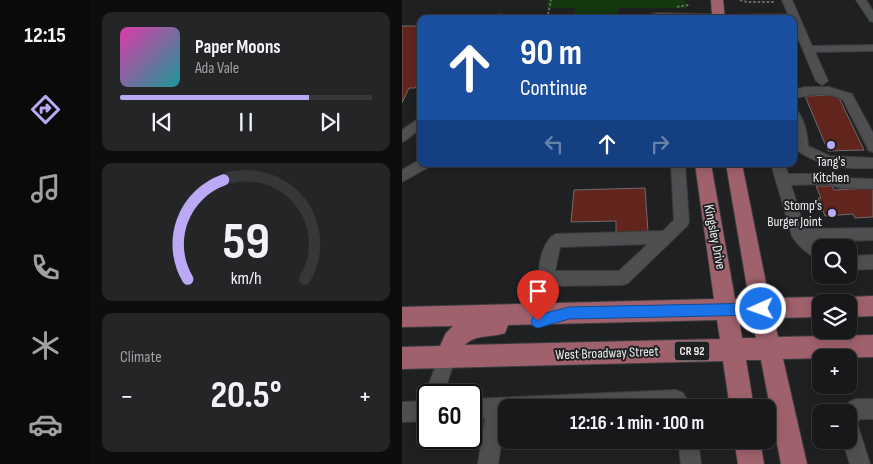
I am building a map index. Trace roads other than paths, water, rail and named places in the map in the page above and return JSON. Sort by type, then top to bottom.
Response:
[{"type":"main road","points":[[716,0],[718,15]]},
{"type":"main road","name":"Kingsley Drive","points":[[703,167],[734,351]]},
{"type":"main road","points":[[735,167],[761,309],[794,464]]},
{"type":"main road","points":[[857,307],[872,306]]},
{"type":"main road","points":[[402,317],[812,307]]},
{"type":"main road","points":[[447,357],[450,343],[467,329],[479,326],[538,321],[569,313]]},
{"type":"main road","name":"West Broadway Street","points":[[402,358],[872,346]]},
{"type":"main road","points":[[734,351],[741,399]]},
{"type":"main road","points":[[748,449],[751,464]]},
{"type":"lane","points":[[787,0],[793,15]]},
{"type":"lane","points":[[861,0],[872,19]]},
{"type":"lane","points":[[797,24],[822,81]]},
{"type":"lane","points":[[808,50],[872,48]]},
{"type":"lane","points":[[797,94],[807,91],[835,91],[844,94],[848,97],[872,147]]},
{"type":"lane","points":[[402,137],[417,124]]},
{"type":"lane","points":[[797,124],[802,139],[797,145],[817,158],[832,163],[872,164]]},
{"type":"lane","points":[[402,177],[417,167]]},
{"type":"lane","points":[[664,237],[556,241],[551,247],[547,275],[552,280],[622,278],[682,222],[678,167]]},
{"type":"lane","points":[[779,167],[800,236],[812,246]]},
{"type":"lane","points":[[783,180],[826,179],[841,183],[872,184]]},
{"type":"lane","points":[[800,236],[872,234]]},
{"type":"lane","points":[[857,263],[872,262]]},
{"type":"lane","points":[[438,384],[447,357]]},
{"type":"lane","points":[[482,409],[496,408],[488,464]]},
{"type":"lane","points":[[857,410],[872,411]]},
{"type":"lane","points":[[402,412],[417,411]]},
{"type":"lane","points":[[689,449],[691,464]]},
{"type":"lane","points":[[855,449],[860,464]]},
{"type":"place","name":"Tang's Kitchen","points":[[831,145]]},
{"type":"place","name":"Stomp's Burger Joint","points":[[832,213]]}]
